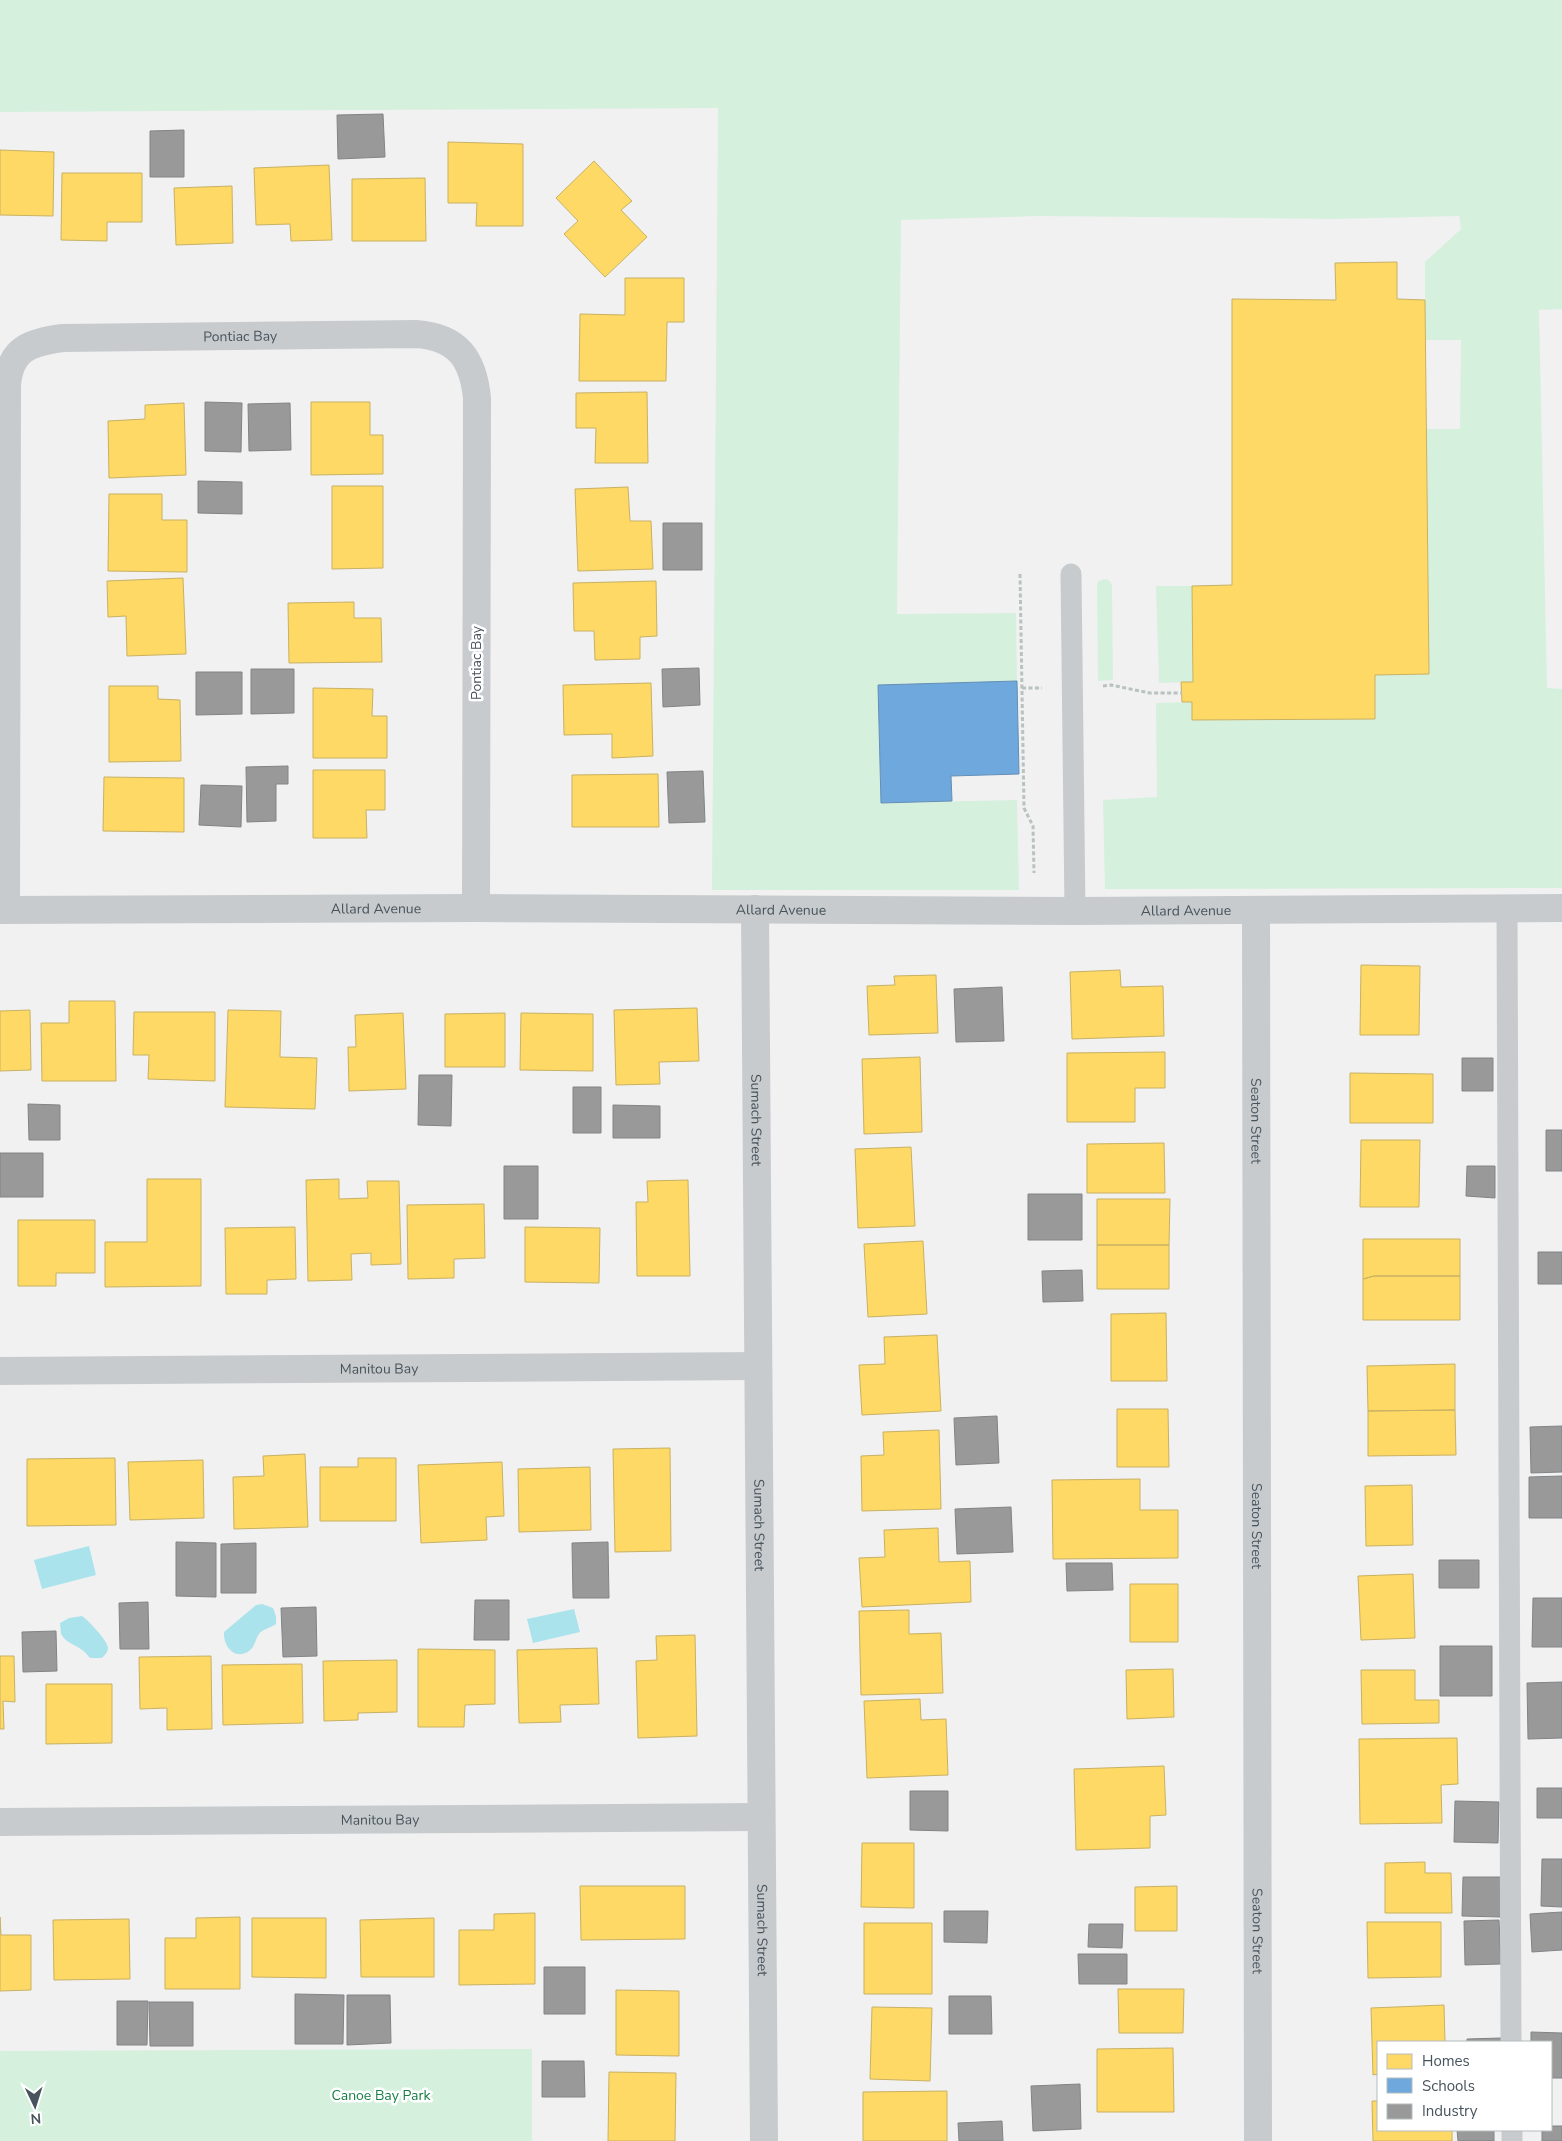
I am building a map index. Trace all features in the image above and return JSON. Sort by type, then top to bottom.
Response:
[{"type":"street","name":"Pontiac Bay","points":[[3,910],[7,385],[10,365],[14,358],[20,352],[38,342],[62,338],[416,334],[435,337],[462,353],[472,369],[477,398],[476,908]]},
{"type":"street","name":"Allard Avenue","points":[[3,910],[476,908],[1075,911],[1562,908]]},
{"type":"street","name":"Sumach Street","points":[[755,909],[760,1817],[764,2141]]},
{"type":"street","name":"Seaton Street","points":[[1256,910],[1258,2141]]},
{"type":"street","name":"Manitou Bay","points":[[0,1371],[758,1366]]},
{"type":"street","name":"Manitou Bay","points":[[0,1822],[760,1817]]},
{"type":"lane","points":[[1071,574],[1075,911]]},
{"type":"lane","points":[[1507,908],[1511,2041]]},
{"type":"path","points":[[1020,574],[1024,808],[1032,826],[1034,873]]},
{"type":"green space","points":[[0,0],[1562,0],[1562,309],[1539,310],[1547,688],[1562,689],[1562,888],[1105,889],[1103,800],[1157,797],[1156,703],[1192,702],[1193,720],[1375,719],[1375,675],[1429,674],[1426,429],[1460,429],[1461,340],[1425,340],[1425,262],[1461,229],[1459,216],[1334,219],[1040,216],[901,220],[897,614],[1016,613],[1017,681],[878,685],[881,803],[1017,800],[1019,890],[712,890],[718,108],[0,112]]},
{"type":"green space","points":[[1106,579],[1110,581],[1112,586],[1113,680],[1098,681],[1097,585],[1098,581]]},
{"type":"green space","points":[[1156,586],[1192,586],[1193,682],[1159,683]]},
{"type":"green space","name":"Canoe Bay Park","points":[[532,2049],[532,2141],[0,2141],[0,2051]]},
{"type":"water","points":[[89,1546],[96,1575],[42,1589],[34,1560]]},
{"type":"water","points":[[262,1604],[273,1608],[276,1624],[260,1632],[253,1648],[249,1651],[244,1654],[234,1653],[225,1642],[224,1632],[256,1605]]},
{"type":"water","points":[[574,1609],[580,1632],[533,1643],[527,1619]]},
{"type":"water","points":[[82,1616],[97,1631],[107,1645],[107,1651],[102,1658],[90,1658],[82,1650],[67,1641],[61,1634],[60,1623],[69,1618]]},
{"type":"building: Homes","points":[[448,142],[523,144],[523,226],[476,226],[477,203],[448,203]]},
{"type":"building: Homes","points":[[0,150],[54,152],[53,216],[0,215]]},
{"type":"building: Homes","points":[[594,161],[632,201],[621,210],[647,237],[605,277],[564,234],[578,221],[556,198]]},
{"type":"building: Homes","points":[[329,165],[332,240],[291,241],[290,224],[256,225],[254,168]]},
{"type":"building: Homes","points":[[62,173],[142,173],[142,222],[107,222],[107,241],[61,240]]},
{"type":"building: Homes","points":[[425,178],[426,241],[352,241],[352,179]]},
{"type":"building: Homes","points":[[232,186],[233,243],[176,245],[174,188]]},
{"type":"building: Homes","points":[[1397,262],[1397,299],[1425,300],[1429,674],[1375,675],[1375,719],[1192,720],[1192,702],[1182,702],[1181,682],[1193,682],[1192,586],[1232,585],[1232,299],[1336,300],[1335,263]]},
{"type":"building: Homes","points":[[625,278],[684,278],[684,322],[667,322],[666,381],[579,381],[580,314],[625,315]]},
{"type":"building: Homes","points":[[647,392],[648,463],[595,463],[596,428],[576,428],[576,393]]},
{"type":"building: Homes","points":[[311,402],[370,402],[370,435],[383,435],[383,474],[311,475]]},
{"type":"building: Homes","points":[[184,403],[186,475],[109,478],[108,421],[145,419],[145,405]]},
{"type":"building: Homes","points":[[332,486],[383,486],[383,568],[332,569]]},
{"type":"building: Homes","points":[[628,487],[630,521],[651,521],[653,569],[578,571],[575,489]]},
{"type":"building: Homes","points":[[109,494],[162,494],[162,520],[187,520],[187,572],[108,571]]},
{"type":"building: Homes","points":[[183,578],[186,654],[127,656],[126,616],[108,617],[107,581]]},
{"type":"building: Homes","points":[[656,581],[657,636],[640,637],[640,659],[595,660],[594,631],[574,631],[573,583]]},
{"type":"building: Homes","points":[[354,602],[354,618],[381,618],[382,662],[289,663],[288,603]]},
{"type":"building: Homes","points":[[651,683],[653,756],[612,758],[612,734],[564,735],[563,685]]},
{"type":"building: Homes","points":[[109,686],[158,686],[158,699],[180,700],[181,761],[109,762]]},
{"type":"building: Homes","points":[[313,688],[373,689],[372,716],[387,716],[387,758],[313,758]]},
{"type":"building: Homes","points":[[313,770],[385,770],[385,810],[366,810],[367,838],[313,838]]},
{"type":"building: Homes","points":[[658,774],[659,827],[572,827],[572,775]]},
{"type":"building: Homes","points":[[104,777],[184,778],[184,832],[103,831]]},
{"type":"building: Homes","points":[[1361,965],[1420,966],[1419,1035],[1360,1035]]},
{"type":"building: Homes","points":[[1120,970],[1121,987],[1163,986],[1164,1036],[1072,1039],[1070,972]]},
{"type":"building: Homes","points":[[936,975],[938,1033],[869,1035],[867,986],[895,985],[894,976]]},
{"type":"building: Homes","points":[[69,1001],[115,1001],[116,1081],[42,1081],[41,1023],[69,1023]]},
{"type":"building: Homes","points":[[697,1008],[699,1061],[659,1062],[660,1084],[616,1085],[614,1010]]},
{"type":"building: Homes","points":[[30,1010],[31,1070],[0,1071],[0,1011]]},
{"type":"building: Homes","points":[[228,1010],[281,1011],[280,1057],[317,1058],[315,1109],[225,1107]]},
{"type":"building: Homes","points":[[134,1012],[215,1012],[215,1081],[148,1079],[149,1055],[133,1055]]},
{"type":"building: Homes","points":[[403,1013],[406,1089],[349,1091],[348,1047],[356,1047],[355,1015]]},
{"type":"building: Homes","points":[[505,1013],[505,1067],[445,1067],[445,1014]]},
{"type":"building: Homes","points":[[521,1013],[593,1014],[593,1071],[520,1070]]},
{"type":"building: Homes","points":[[1165,1052],[1165,1088],[1135,1088],[1135,1122],[1067,1122],[1067,1053]]},
{"type":"building: Homes","points":[[920,1057],[922,1132],[864,1134],[862,1059]]},
{"type":"building: Homes","points":[[1350,1073],[1433,1074],[1433,1123],[1350,1123]]},
{"type":"building: Homes","points":[[1361,1140],[1420,1140],[1419,1207],[1360,1207]]},
{"type":"building: Homes","points":[[1164,1143],[1165,1193],[1087,1193],[1087,1144]]},
{"type":"building: Homes","points":[[911,1147],[915,1226],[858,1228],[855,1149]]},
{"type":"building: Homes","points":[[147,1179],[201,1179],[201,1286],[105,1287],[105,1242],[147,1242]]},
{"type":"building: Homes","points":[[339,1179],[339,1199],[368,1198],[367,1181],[399,1181],[401,1264],[371,1265],[371,1253],[351,1254],[352,1280],[308,1281],[306,1180]]},
{"type":"building: Homes","points":[[688,1180],[690,1276],[637,1276],[636,1202],[648,1202],[647,1181]]},
{"type":"building: Homes","points":[[1097,1199],[1170,1199],[1169,1245],[1097,1245]]},
{"type":"building: Homes","points":[[484,1204],[485,1258],[454,1259],[454,1278],[408,1279],[407,1205]]},
{"type":"building: Homes","points":[[18,1220],[95,1220],[95,1273],[56,1273],[56,1286],[18,1286]]},
{"type":"building: Homes","points":[[295,1227],[296,1279],[267,1280],[267,1294],[226,1294],[225,1228]]},
{"type":"building: Homes","points":[[525,1227],[600,1228],[599,1283],[525,1282]]},
{"type":"building: Homes","points":[[1363,1239],[1460,1239],[1460,1276],[1374,1276],[1363,1279]]},
{"type":"building: Homes","points":[[923,1241],[927,1314],[868,1317],[864,1244]]},
{"type":"building: Homes","points":[[1097,1245],[1169,1245],[1169,1289],[1097,1289]]},
{"type":"building: Homes","points":[[1374,1276],[1460,1276],[1460,1320],[1363,1320],[1363,1279]]},
{"type":"building: Homes","points":[[1166,1313],[1167,1381],[1111,1381],[1111,1314]]},
{"type":"building: Homes","points":[[937,1335],[941,1411],[862,1415],[859,1365],[885,1364],[884,1337]]},
{"type":"building: Homes","points":[[1455,1364],[1455,1410],[1368,1411],[1367,1366]]},
{"type":"building: Homes","points":[[1117,1409],[1168,1409],[1169,1467],[1117,1467]]},
{"type":"building: Homes","points":[[1455,1410],[1456,1455],[1368,1456],[1368,1411]]},
{"type":"building: Homes","points":[[939,1430],[941,1509],[862,1511],[861,1456],[884,1455],[883,1432]]},
{"type":"building: Homes","points":[[670,1448],[671,1551],[615,1552],[613,1449]]},
{"type":"building: Homes","points":[[305,1454],[308,1527],[234,1529],[233,1477],[264,1476],[263,1456]]},
{"type":"building: Homes","points":[[115,1458],[116,1525],[27,1526],[27,1459]]},
{"type":"building: Homes","points":[[358,1458],[396,1458],[396,1521],[320,1521],[320,1467],[358,1467]]},
{"type":"building: Homes","points":[[203,1460],[204,1518],[130,1520],[128,1462]]},
{"type":"building: Homes","points":[[502,1462],[504,1516],[486,1517],[487,1540],[421,1543],[418,1465]]},
{"type":"building: Homes","points":[[590,1467],[591,1530],[519,1532],[518,1469]]},
{"type":"building: Homes","points":[[1140,1479],[1140,1510],[1178,1510],[1178,1558],[1053,1559],[1052,1480]]},
{"type":"building: Homes","points":[[1412,1485],[1413,1545],[1366,1546],[1365,1486]]},
{"type":"building: Homes","points":[[938,1528],[939,1562],[970,1561],[971,1602],[862,1607],[859,1558],[885,1557],[884,1530]]},
{"type":"building: Homes","points":[[1413,1574],[1415,1638],[1361,1640],[1358,1576]]},
{"type":"building: Homes","points":[[1130,1584],[1178,1584],[1178,1642],[1130,1642]]},
{"type":"building: Homes","points":[[909,1610],[909,1634],[941,1633],[943,1693],[861,1695],[859,1611]]},
{"type":"building: Homes","points":[[695,1635],[697,1736],[638,1738],[636,1661],[657,1660],[656,1636]]},
{"type":"building: Homes","points":[[597,1648],[599,1704],[560,1705],[561,1722],[519,1723],[517,1650]]},
{"type":"building: Homes","points":[[418,1649],[495,1650],[495,1704],[465,1705],[464,1727],[418,1727]]},
{"type":"building: Homes","points":[[0,1656],[14,1656],[15,1702],[3,1701],[4,1729],[0,1729]]},
{"type":"building: Homes","points":[[211,1656],[212,1729],[167,1730],[167,1708],[140,1709],[139,1657]]},
{"type":"building: Homes","points":[[397,1660],[397,1712],[358,1713],[358,1720],[324,1721],[323,1661]]},
{"type":"building: Homes","points":[[302,1664],[303,1723],[223,1725],[222,1665]]},
{"type":"building: Homes","points":[[1173,1669],[1174,1717],[1127,1719],[1126,1670]]},
{"type":"building: Homes","points":[[1361,1670],[1415,1670],[1415,1700],[1439,1700],[1439,1723],[1362,1724]]},
{"type":"building: Homes","points":[[46,1684],[112,1684],[112,1743],[46,1744]]},
{"type":"building: Homes","points":[[920,1699],[921,1720],[946,1719],[948,1775],[867,1778],[864,1701]]},
{"type":"building: Homes","points":[[1457,1738],[1458,1784],[1441,1785],[1442,1823],[1360,1824],[1359,1739]]},
{"type":"building: Homes","points":[[1164,1766],[1166,1815],[1150,1816],[1150,1848],[1076,1850],[1074,1769]]},
{"type":"building: Homes","points":[[862,1843],[914,1843],[914,1908],[861,1907]]},
{"type":"building: Homes","points":[[1425,1862],[1425,1873],[1451,1873],[1452,1913],[1385,1913],[1385,1863]]},
{"type":"building: Homes","points":[[580,1886],[685,1886],[685,1939],[581,1940]]},
{"type":"building: Homes","points":[[1177,1886],[1177,1931],[1135,1931],[1135,1887]]},
{"type":"building: Homes","points":[[535,1913],[535,1984],[459,1985],[459,1930],[494,1930],[494,1914]]},
{"type":"building: Homes","points":[[0,1917],[1,1935],[31,1935],[31,1990],[0,1991]]},
{"type":"building: Homes","points":[[240,1917],[240,1989],[165,1989],[165,1938],[196,1938],[196,1918]]},
{"type":"building: Homes","points":[[252,1918],[326,1918],[326,1978],[252,1977]]},
{"type":"building: Homes","points":[[434,1918],[434,1977],[361,1977],[360,1920]]},
{"type":"building: Homes","points":[[129,1919],[130,1979],[54,1980],[53,1920]]},
{"type":"building: Homes","points":[[1367,1922],[1441,1922],[1441,1977],[1368,1978]]},
{"type":"building: Homes","points":[[864,1923],[932,1923],[932,1994],[864,1994]]},
{"type":"building: Homes","points":[[1118,1989],[1184,1989],[1183,2033],[1119,2033]]},
{"type":"building: Homes","points":[[616,1990],[679,1991],[679,2056],[616,2055]]},
{"type":"building: Homes","points":[[1444,2005],[1445,2041],[1377,2041],[1377,2074],[1373,2075],[1371,2008]]},
{"type":"building: Homes","points":[[872,2007],[932,2008],[930,2081],[870,2079]]},
{"type":"building: Homes","points":[[1173,2048],[1174,2112],[1097,2112],[1097,2049]]},
{"type":"building: Homes","points":[[609,2072],[676,2073],[675,2141],[608,2141]]},
{"type":"building: Homes","points":[[947,2091],[947,2141],[863,2141],[863,2092]]},
{"type":"building: Homes","points":[[1372,2101],[1377,2101],[1377,2131],[1452,2131],[1452,2141],[1373,2141]]},
{"type":"building: Schools","points":[[1017,681],[1019,774],[951,776],[952,801],[881,803],[878,685]]},
{"type":"building: Industry","points":[[383,114],[385,157],[338,159],[337,115]]},
{"type":"building: Industry","points":[[184,130],[184,177],[150,177],[150,131]]},
{"type":"building: Industry","points":[[205,402],[242,403],[241,452],[205,451]]},
{"type":"building: Industry","points":[[290,403],[291,450],[249,451],[248,404]]},
{"type":"building: Industry","points":[[198,481],[242,482],[242,514],[198,513]]},
{"type":"building: Industry","points":[[663,523],[702,523],[702,570],[663,570]]},
{"type":"building: Industry","points":[[699,668],[700,705],[663,707],[662,669]]},
{"type":"building: Industry","points":[[251,669],[294,669],[294,713],[251,714]]},
{"type":"building: Industry","points":[[196,672],[242,672],[242,714],[196,715]]},
{"type":"building: Industry","points":[[288,766],[288,784],[276,784],[276,821],[247,822],[246,767]]},
{"type":"building: Industry","points":[[703,771],[705,822],[669,823],[667,772]]},
{"type":"building: Industry","points":[[201,785],[242,786],[241,827],[199,825]]},
{"type":"building: Industry","points":[[1002,987],[1004,1041],[956,1042],[954,989]]},
{"type":"building: Industry","points":[[1462,1058],[1493,1058],[1493,1091],[1462,1091]]},
{"type":"building: Industry","points":[[419,1075],[452,1075],[451,1126],[418,1125]]},
{"type":"building: Industry","points":[[573,1087],[601,1087],[601,1133],[573,1133]]},
{"type":"building: Industry","points":[[28,1104],[60,1105],[60,1140],[29,1140]]},
{"type":"building: Industry","points":[[613,1105],[660,1106],[660,1138],[613,1138]]},
{"type":"building: Industry","points":[[1546,1130],[1562,1130],[1562,1171],[1546,1171]]},
{"type":"building: Industry","points":[[0,1153],[43,1153],[43,1197],[0,1197]]},
{"type":"building: Industry","points":[[504,1166],[538,1166],[538,1219],[504,1219]]},
{"type":"building: Industry","points":[[1467,1166],[1495,1166],[1495,1198],[1466,1196]]},
{"type":"building: Industry","points":[[1028,1194],[1082,1194],[1082,1240],[1028,1240]]},
{"type":"building: Industry","points":[[1538,1252],[1562,1252],[1562,1284],[1538,1284]]},
{"type":"building: Industry","points":[[1082,1270],[1083,1301],[1043,1302],[1042,1271]]},
{"type":"building: Industry","points":[[997,1416],[999,1463],[956,1465],[954,1418]]},
{"type":"building: Industry","points":[[1562,1426],[1562,1472],[1531,1473],[1530,1427]]},
{"type":"building: Industry","points":[[1562,1476],[1562,1518],[1529,1518],[1529,1477]]},
{"type":"building: Industry","points":[[1011,1507],[1013,1552],[957,1554],[955,1509]]},
{"type":"building: Industry","points":[[176,1542],[216,1543],[216,1597],[176,1596]]},
{"type":"building: Industry","points":[[608,1542],[609,1598],[573,1598],[572,1543]]},
{"type":"building: Industry","points":[[256,1543],[256,1593],[221,1593],[221,1544]]},
{"type":"building: Industry","points":[[1439,1560],[1479,1560],[1479,1588],[1439,1588]]},
{"type":"building: Industry","points":[[1066,1563],[1112,1563],[1113,1590],[1067,1591]]},
{"type":"building: Industry","points":[[1533,1598],[1562,1598],[1562,1647],[1532,1647]]},
{"type":"building: Industry","points":[[475,1600],[509,1600],[509,1640],[474,1640]]},
{"type":"building: Industry","points":[[148,1602],[149,1649],[120,1649],[119,1603]]},
{"type":"building: Industry","points":[[316,1607],[317,1656],[283,1657],[281,1608]]},
{"type":"building: Industry","points":[[56,1631],[57,1671],[23,1672],[22,1632]]},
{"type":"building: Industry","points":[[1440,1646],[1492,1646],[1492,1696],[1440,1696]]},
{"type":"building: Industry","points":[[1562,1682],[1562,1738],[1528,1739],[1527,1683]]},
{"type":"building: Industry","points":[[1537,1788],[1562,1788],[1562,1818],[1537,1818]]},
{"type":"building: Industry","points":[[910,1791],[948,1791],[948,1831],[910,1830]]},
{"type":"building: Industry","points":[[1455,1801],[1499,1802],[1498,1843],[1454,1842]]},
{"type":"building: Industry","points":[[1542,1859],[1562,1859],[1562,1907],[1541,1906]]},
{"type":"building: Industry","points":[[1463,1877],[1501,1877],[1501,1917],[1462,1916]]},
{"type":"building: Industry","points":[[944,1911],[988,1911],[987,1943],[944,1942]]},
{"type":"building: Industry","points":[[1562,1912],[1562,1950],[1532,1952],[1530,1914]]},
{"type":"building: Industry","points":[[1499,1920],[1501,1964],[1465,1965],[1464,1921]]},
{"type":"building: Industry","points":[[1089,1924],[1123,1924],[1122,1948],[1088,1947]]},
{"type":"building: Industry","points":[[1078,1954],[1127,1954],[1127,1984],[1079,1984]]},
{"type":"building: Industry","points":[[544,1967],[585,1967],[585,2014],[544,2014]]},
{"type":"building: Industry","points":[[295,1994],[344,1995],[343,2044],[295,2044]]},
{"type":"building: Industry","points":[[347,1995],[390,1995],[391,2043],[347,2045]]},
{"type":"building: Industry","points":[[949,1996],[991,1996],[992,2034],[949,2034]]},
{"type":"building: Industry","points":[[117,2001],[148,2001],[147,2045],[117,2045]]},
{"type":"building: Industry","points":[[149,2002],[193,2002],[193,2046],[150,2046]]},
{"type":"building: Industry","points":[[1531,2032],[1562,2033],[1562,2078],[1552,2078],[1552,2041],[1531,2041]]},
{"type":"building: Industry","points":[[1501,2038],[1502,2041],[1467,2041],[1467,2039]]},
{"type":"building: Industry","points":[[542,2061],[584,2061],[585,2097],[542,2097]]},
{"type":"building: Industry","points":[[1080,2084],[1081,2129],[1033,2131],[1031,2086]]},
{"type":"building: Industry","points":[[1002,2121],[1003,2141],[959,2141],[958,2123]]},
{"type":"building: Industry","points":[[1552,2126],[1562,2126],[1562,2141],[1542,2141],[1542,2131],[1552,2131]]},
{"type":"building: Industry","points":[[1457,2131],[1494,2131],[1494,2141],[1458,2141]]}]
